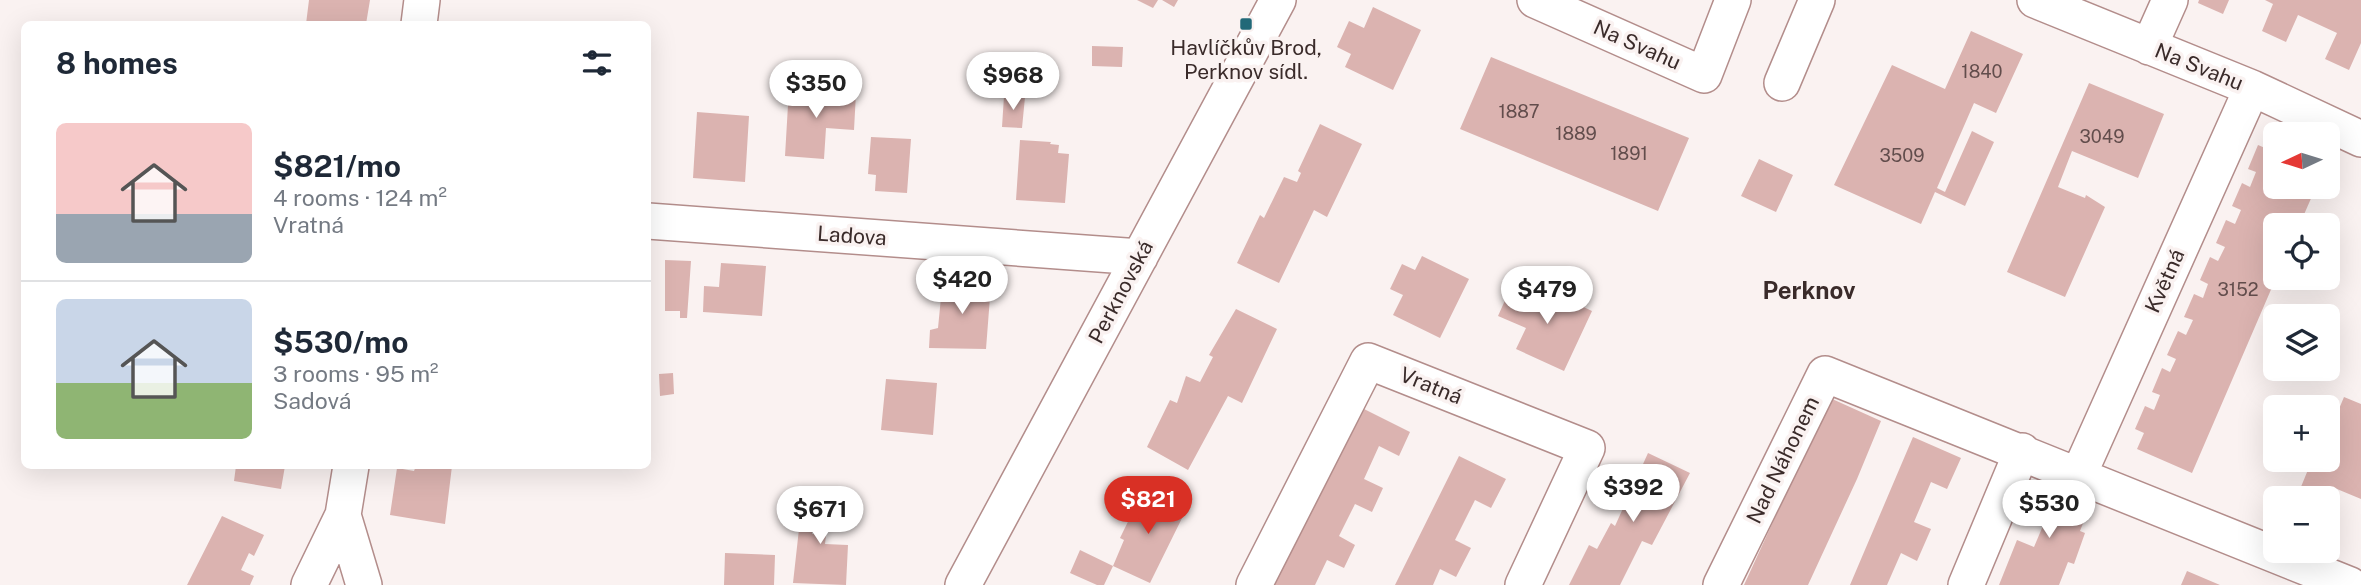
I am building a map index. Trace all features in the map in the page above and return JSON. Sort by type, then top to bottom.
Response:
[{"type":"street","points":[[419,21],[422,0]]},
{"type":"street","name":"Perknovská","points":[[963,585],[1278,0]]},
{"type":"street","name":"Na Svahu","points":[[1535,0],[1704,75],[1733,0]]},
{"type":"street","points":[[1782,83],[1816,0]]},
{"type":"street","name":"Na Svahu","points":[[2035,0],[2252,88],[2361,139]]},
{"type":"street","points":[[2149,47],[2170,0]]},
{"type":"street","name":"Květná","points":[[2079,474],[2252,88]]},
{"type":"street","name":"Ladova","points":[[651,221],[1140,257]]},
{"type":"street","name":"Vratná","points":[[1254,585],[1368,361],[1587,448],[1523,585]]},
{"type":"street","name":"Nad Náhonem","points":[[1721,585],[1825,374],[2022,451]]},
{"type":"street","points":[[1966,585],[2022,451],[2350,585]]},
{"type":"street","points":[[309,585],[343,516],[351,469]]},
{"type":"street","points":[[343,516],[364,585]]},
{"type":"building","points":[[309,0],[370,0],[366,21],[306,21]]},
{"type":"building","points":[[1137,0],[1158,0],[1153,8]]},
{"type":"building","points":[[1162,0],[1178,0],[1174,7]]},
{"type":"building","points":[[2199,0],[2229,0],[2223,14],[2198,3]]},
{"type":"building","points":[[2265,0],[2361,0],[2361,43],[2349,70],[2325,59],[2337,33],[2298,15],[2286,42],[2262,31],[2273,4]]},
{"type":"building","points":[[1373,7],[1421,30],[1393,90],[1345,67],[1351,54],[1337,47],[1349,21],[1364,28]]},
{"type":"building","points":[[1971,31],[2023,54],[1996,113],[1974,103],[1937,188],[1945,192],[1972,131],[1994,142],[1965,206],[1935,192],[1921,224],[1834,185],[1892,65],[1945,89]]},
{"type":"building","points":[[1092,46],[1123,47],[1122,67],[1092,66]]},
{"type":"building","points":[[1491,57],[1689,138],[1658,211],[1460,129]]},
{"type":"building","points":[[2089,83],[2164,114],[2138,178],[2072,151],[2058,187],[2085,198],[2086,195],[2105,207],[2065,297],[2007,272]]},
{"type":"building","points":[[789,88],[856,93],[854,130],[826,128],[824,159],[785,156]]},
{"type":"building","points":[[1004,96],[1025,97],[1022,128],[1002,127]]},
{"type":"building","points":[[697,112],[749,116],[745,182],[693,178]]},
{"type":"building","points":[[1320,124],[1362,144],[1327,217],[1314,210],[1279,283],[1237,263],[1260,215],[1264,218],[1284,177],[1297,182],[1301,173],[1298,171]]},
{"type":"building","points":[[871,137],[911,139],[907,193],[875,191],[876,175],[868,174]]},
{"type":"building","points":[[1020,140],[1051,142],[1050,144],[1059,145],[1058,153],[1069,154],[1065,203],[1016,200]]},
{"type":"building","points":[[2258,145],[2263,147],[2263,200],[2310,200],[2305,213],[2263,213],[2263,290],[2271,290],[2192,473],[2137,449],[2144,433],[2135,429],[2145,406],[2154,410],[2160,395],[2152,392],[2162,368],[2170,372],[2176,359],[2167,355],[2178,331],[2186,335],[2193,320],[2184,317],[2194,294],[2203,298],[2208,284],[2200,280],[2210,257],[2218,261],[2225,247],[2216,243],[2226,220],[2235,224],[2241,210],[2232,206],[2242,183],[2250,187],[2256,172],[2248,169]]},
{"type":"building","points":[[1759,159],[1793,175],[1776,212],[1741,196]]},
{"type":"building","points":[[1422,256],[1469,279],[1440,338],[1393,315],[1403,295],[1390,289],[1402,264],[1415,270]]},
{"type":"building","points":[[665,260],[691,261],[687,318],[680,318],[680,311],[665,311]]},
{"type":"building","points":[[721,263],[766,266],[762,316],[703,312],[704,286],[719,287]]},
{"type":"building","points":[[943,277],[991,284],[986,349],[929,348],[930,330],[938,328]]},
{"type":"building","points":[[1511,287],[1538,303],[1545,289],[1592,311],[1564,371],[1516,349],[1526,328],[1498,316]]},
{"type":"building","points":[[1236,309],[1277,329],[1242,403],[1228,396],[1188,470],[1147,447],[1170,400],[1177,403],[1186,376],[1200,382],[1213,357],[1209,355]]},
{"type":"building","points":[[673,373],[674,394],[660,396],[659,374]]},
{"type":"building","points":[[886,379],[937,383],[933,435],[881,430]]},
{"type":"building","points":[[2344,397],[2361,404],[2361,499],[2340,490],[2340,486],[2301,486],[2307,472],[2340,472],[2340,406]]},
{"type":"building","points":[[1830,398],[1881,421],[1857,479],[1808,585],[1744,585]]},
{"type":"building","points":[[1358,406],[1410,432],[1399,456],[1379,446],[1364,479],[1383,488],[1372,512],[1355,504],[1339,536],[1355,545],[1344,568],[1327,560],[1315,585],[1273,585]]},
{"type":"building","points":[[1913,437],[1961,458],[1947,489],[1931,482],[1914,522],[1931,529],[1917,561],[1901,553],[1887,585],[1850,585]]},
{"type":"building","points":[[1648,453],[1690,473],[1652,545],[1642,541],[1620,585],[1569,585],[1589,545],[1597,549],[1611,523],[1615,526]]},
{"type":"building","points":[[1459,456],[1506,479],[1491,508],[1475,500],[1455,540],[1471,548],[1456,577],[1440,569],[1433,585],[1395,585]]},
{"type":"building","points":[[236,469],[284,469],[281,489],[234,481]]},
{"type":"building","points":[[397,469],[452,469],[445,524],[390,515]]},
{"type":"building","points":[[2039,482],[2091,503],[2080,531],[2085,533],[2074,564],[2068,562],[2059,585],[1999,585],[2017,540],[2034,547],[2045,521],[2028,515]]},
{"type":"building","points":[[1143,491],[1186,510],[1150,583],[1113,566],[1124,540],[1120,538]]},
{"type":"building","points":[[803,493],[848,495],[847,510],[815,506],[812,534],[826,535],[825,544],[848,545],[846,585],[793,583]]},
{"type":"building","points":[[222,516],[264,535],[254,556],[249,553],[241,570],[254,576],[250,585],[187,585]]},
{"type":"building","points":[[1080,550],[1113,566],[1104,585],[1097,585],[1070,573]]},
{"type":"building","points":[[725,553],[775,555],[774,585],[724,585]]},
{"type":"building","points":[[2187,571],[2220,585],[2181,585]]},
{"type":"place","name":"Havlíčkův Brod, Perknov sídl.","points":[[1246,24]]},
{"type":"district","name":"Perknov","points":[[1809,291]]}]
